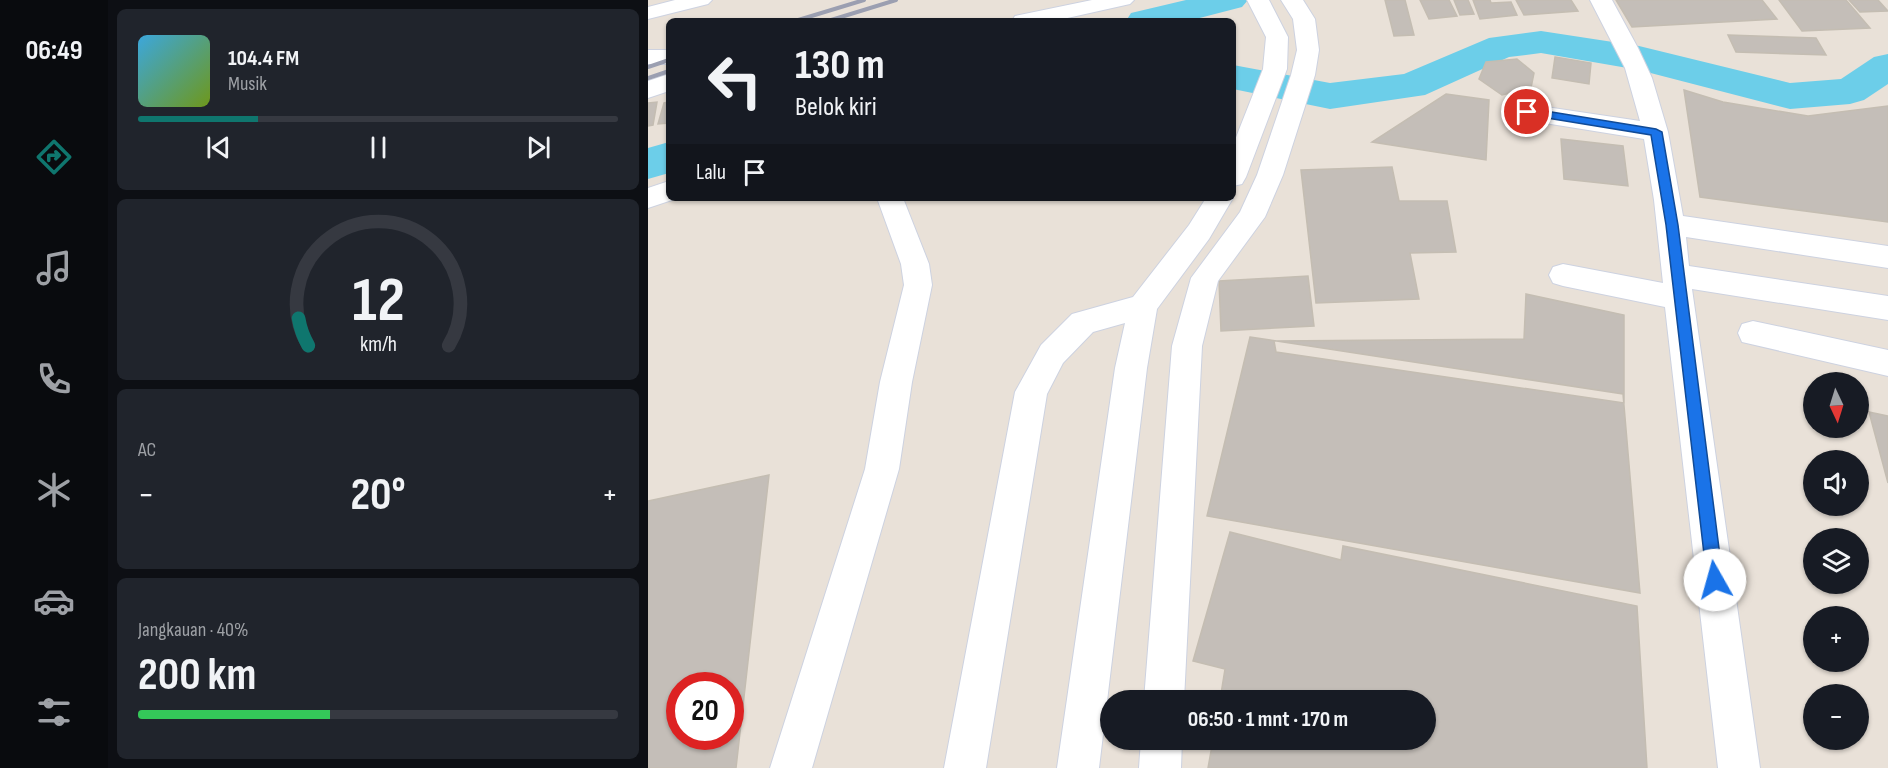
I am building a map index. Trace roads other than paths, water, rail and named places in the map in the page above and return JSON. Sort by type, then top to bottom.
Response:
[{"type":"street","points":[[648,13],[700,0]]},
{"type":"street","points":[[1039,18],[1123,0]]},
{"type":"street","points":[[1165,690],[1187,346],[1205,278],[1251,217],[1270,175],[1303,75],[1308,50],[1304,19],[1292,0]]},
{"type":"street","points":[[1601,0],[1640,77],[1656,132],[1672,225],[1739,768]]},
{"type":"street","points":[[1236,170],[1275,69],[1277,37],[1258,1]]},
{"type":"street","points":[[648,57],[666,57]]},
{"type":"street","points":[[648,90],[666,83]]},
{"type":"street","points":[[1527,112],[1656,132]]},
{"type":"street","points":[[648,198],[666,192]]},
{"type":"street","points":[[791,768],[882,469],[896,382],[918,285],[915,264],[891,201]]},
{"type":"street","points":[[1078,768],[1131,368],[1143,306],[1199,232],[1218,201]]},
{"type":"street","points":[[1672,225],[1888,257]]},
{"type":"street","points":[[1563,276],[1888,308]]},
{"type":"street","points":[[965,768],[1031,392],[1052,354],[1083,323],[1143,306]]},
{"type":"street","points":[[1753,333],[1888,363]]},
{"type":"street","points":[[1160,768],[1161,750]]},
{"type":"waterway","points":[[1156,18],[1230,0]]},
{"type":"waterway","points":[[1236,78],[1330,96],[1411,86],[1502,46],[1541,42],[1639,58],[1790,96],[1850,91],[1888,66]]},
{"type":"waterway","points":[[648,164],[666,158]]},
{"type":"railway","points":[[805,18],[864,0]]},
{"type":"railway","points":[[838,18],[896,0]]},
{"type":"railway","points":[[648,67],[666,61]]},
{"type":"railway","points":[[648,78],[666,72]]}]
